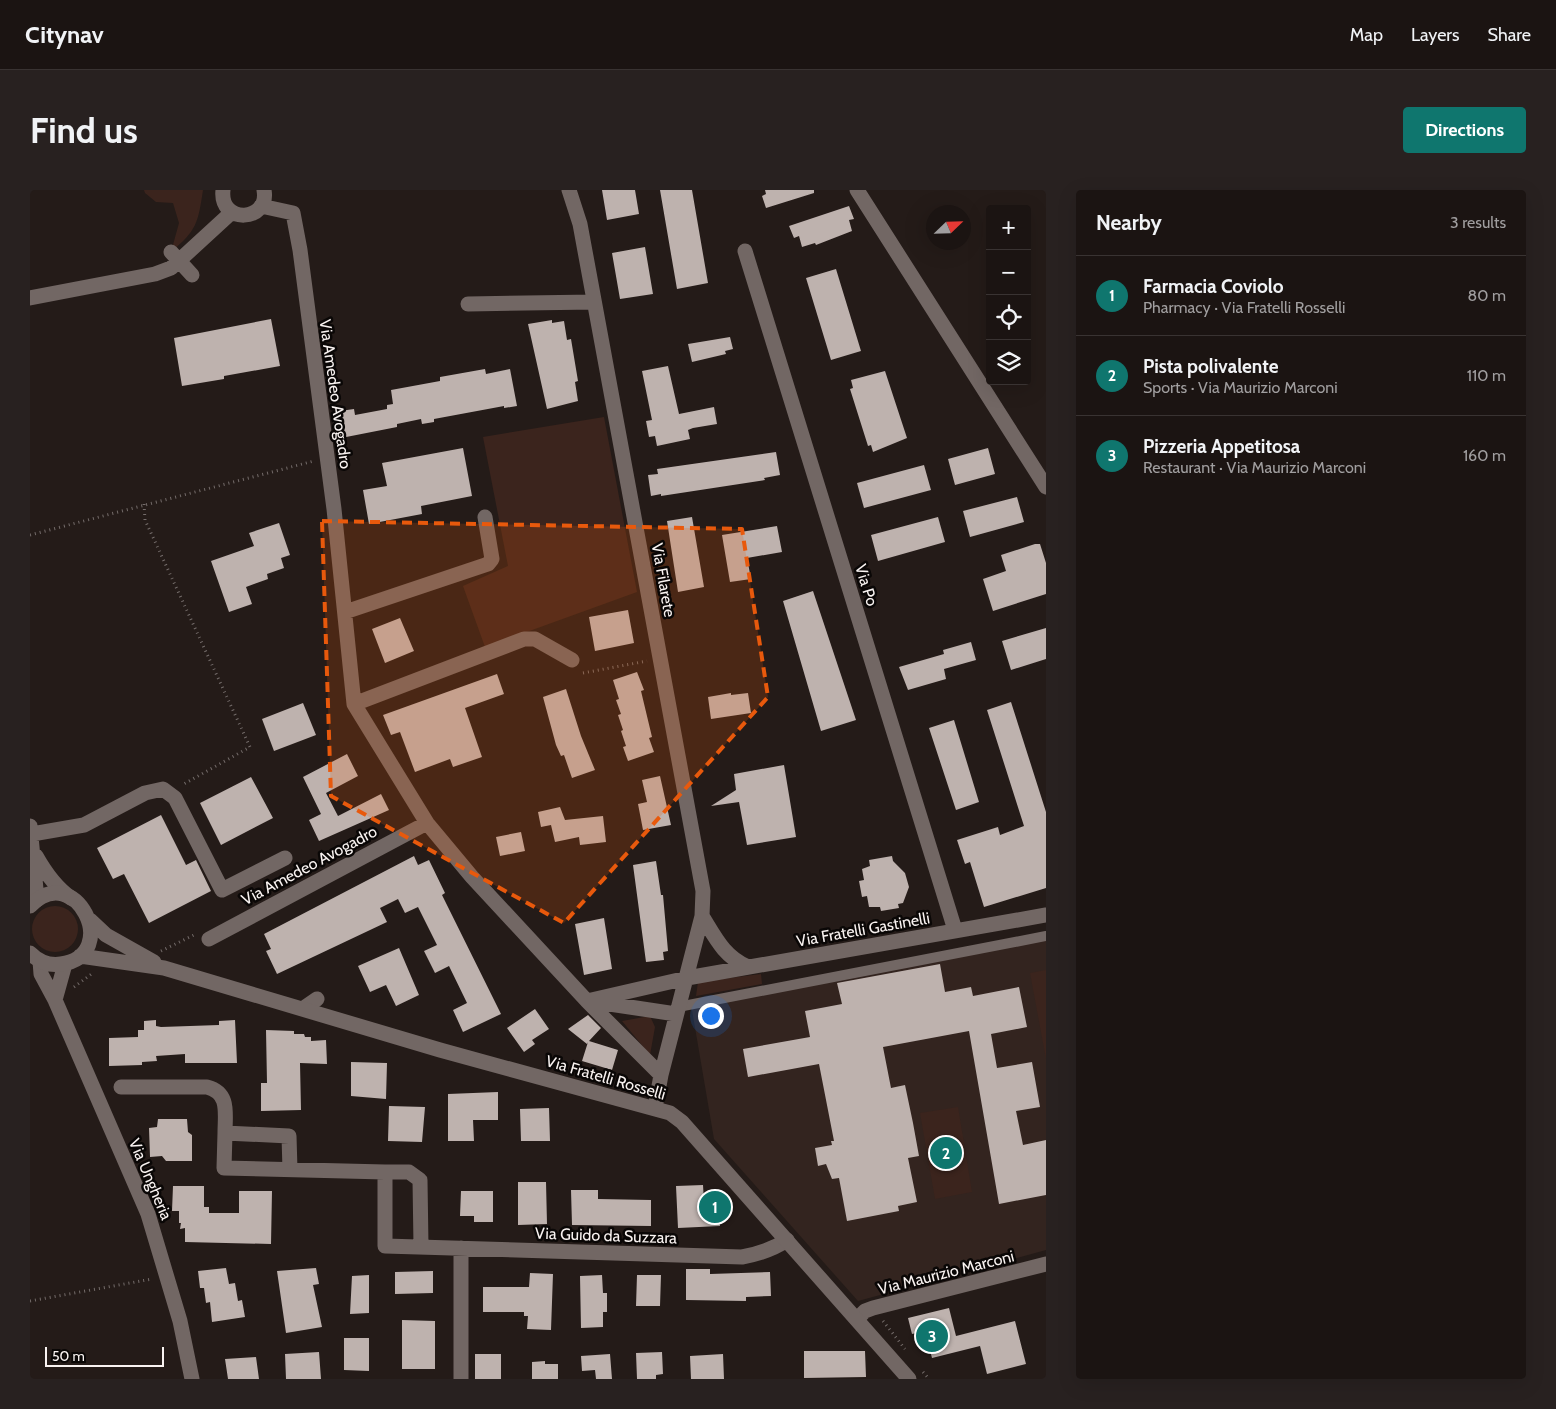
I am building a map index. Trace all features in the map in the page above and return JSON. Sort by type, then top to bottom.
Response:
[{"type":"street","points":[[224,190],[225,204],[232,212],[245,216],[257,211],[261,206],[264,190]]},
{"type":"street","name":"Via Filarete","points":[[569,190],[580,224],[703,891],[702,916],[686,978]]},
{"type":"street","points":[[857,190],[1046,487]]},
{"type":"street","name":"Via Amedeo Avogadro","points":[[261,206],[293,213],[300,250],[327,458],[354,704],[426,823],[472,877],[587,1001],[660,1075]]},
{"type":"street","points":[[30,298],[155,274],[171,268],[175,257],[232,212]]},
{"type":"street","name":"Via Po","points":[[746,251],[955,930]]},
{"type":"street","points":[[175,257],[192,275]]},
{"type":"street","points":[[468,304],[594,302]]},
{"type":"street","points":[[345,612],[488,564],[492,559],[485,517]]},
{"type":"street","points":[[354,704],[524,639],[535,640],[572,660]]},
{"type":"street","points":[[71,898],[54,895],[33,903],[31,830],[84,825],[144,793],[163,789],[170,791],[175,798],[222,890],[285,858]]},
{"type":"street","name":"Via Amedeo Avogadro","points":[[208,939],[426,823]]},
{"type":"street","name":"Via Fratelli Rosselli","points":[[33,850],[46,873],[62,892],[86,911],[90,920],[106,936],[164,968]]},
{"type":"street","name":"Via Fratelli Gastinelli","points":[[587,1001],[686,978],[1046,915]]},
{"type":"street","points":[[702,916],[727,954],[736,962],[748,967]]},
{"type":"street","points":[[35,957],[48,964],[65,964],[80,956],[90,939],[90,920]]},
{"type":"street","name":"Via Fratelli Rosselli","points":[[80,956],[164,968],[304,1008],[440,1050],[670,1113],[682,1122],[909,1379]]},
{"type":"street","name":"Via Ungheria","points":[[35,957],[148,1214],[168,1276],[192,1379]]},
{"type":"street","points":[[55,1000],[65,964]]},
{"type":"street","points":[[655,1108],[660,1075],[686,978]]},
{"type":"street","points":[[304,1008],[318,999]]},
{"type":"street","points":[[587,1001],[678,1010]]},
{"type":"street","points":[[121,1087],[207,1087],[216,1089],[224,1100],[224,1168],[409,1172],[420,1180],[420,1246]]},
{"type":"street","points":[[225,1133],[289,1136],[290,1170]]},
{"type":"street","name":"Via Guido da Suzzara","points":[[385,1172],[385,1246],[742,1257],[776,1248],[787,1240]]},
{"type":"street","points":[[461,1248],[461,1379]]},
{"type":"street","name":"Via Maurizio Marconi","points":[[857,1319],[865,1311],[872,1308],[1046,1264]]},
{"type":"lane","points":[[678,1010],[1046,936]]},
{"type":"path","points":[[30,535],[327,458]]},
{"type":"path","points":[[144,504],[145,520],[250,746],[170,791]]},
{"type":"path","points":[[583,673],[660,659]]},
{"type":"path","points":[[30,1301],[168,1276]]},
{"type":"path","points":[[872,1308],[906,1351]]},
{"type":"path","points":[[918,1365],[929,1379]]},
{"type":"highlighted area","points":[[322,521],[742,529],[768,697],[564,923],[331,796]]},
{"type":"shaded area","points":[[144,190],[203,190],[200,211],[195,225],[186,238],[171,252],[179,223],[173,203],[156,202]]},
{"type":"shaded area","points":[[604,417],[637,592],[485,647],[463,586],[508,566],[483,437]]},
{"type":"shaded area","points":[[60,906],[72,912],[77,920],[77,938],[72,946],[64,951],[50,952],[38,946],[33,938],[32,924],[38,912],[46,907]]},
{"type":"shaded area","points":[[1046,936],[1046,1250],[858,1301],[714,1139],[691,1004]]},
{"type":"shaded area","points":[[1046,970],[1046,1059],[1030,973]]},
{"type":"shaded area","points":[[761,974],[762,984],[696,996],[698,982]]},
{"type":"shaded area","points":[[650,1016],[655,1027],[650,1055],[622,1021]]},
{"type":"shaded area","points":[[958,1107],[972,1192],[935,1199],[920,1113]]},
{"type":"building","points":[[602,190],[635,190],[639,214],[607,220]]},
{"type":"building","points":[[660,190],[692,190],[708,283],[677,289]]},
{"type":"building","points":[[765,190],[814,190],[814,193],[766,208],[762,196],[766,194]]},
{"type":"building","points":[[849,206],[854,219],[849,220],[852,231],[816,245],[815,243],[802,247],[799,236],[794,238],[789,226]]},
{"type":"building","points":[[645,247],[653,294],[620,299],[612,253]]},
{"type":"building","points":[[836,269],[861,351],[831,360],[806,278]]},
{"type":"building","points":[[271,319],[280,366],[224,376],[224,379],[182,386],[174,338]]},
{"type":"building","points":[[552,320],[552,323],[564,321],[567,340],[571,339],[578,381],[575,382],[578,401],[547,409],[528,324]]},
{"type":"building","points":[[730,337],[733,349],[725,351],[726,354],[692,362],[688,344]]},
{"type":"building","points":[[668,366],[679,414],[714,407],[717,424],[688,430],[690,439],[657,446],[655,436],[649,437],[646,421],[652,420],[642,371]]},
{"type":"building","points":[[485,369],[486,374],[510,369],[517,406],[504,408],[504,406],[434,419],[434,422],[422,424],[421,419],[397,424],[397,427],[336,439],[333,418],[341,417],[340,411],[354,409],[355,415],[387,409],[387,405],[393,404],[391,390],[440,381],[440,377]]},
{"type":"building","points":[[885,371],[907,438],[873,452],[871,445],[868,446],[850,389],[853,388],[851,380]]},
{"type":"building","points":[[463,448],[472,496],[421,506],[422,514],[369,524],[363,490],[387,486],[382,463]]},
{"type":"building","points":[[988,448],[995,474],[955,485],[948,459]]},
{"type":"building","points":[[776,452],[780,475],[764,478],[765,480],[651,496],[648,475],[658,474],[657,469]]},
{"type":"building","points":[[924,465],[931,490],[864,508],[857,483]]},
{"type":"building","points":[[1017,497],[1024,522],[970,537],[963,511]]},
{"type":"building","points":[[692,517],[704,587],[678,592],[667,521]]},
{"type":"building","points":[[938,517],[945,542],[878,561],[871,535]]},
{"type":"building","points":[[279,523],[290,555],[281,558],[284,568],[267,574],[268,579],[246,587],[252,604],[229,612],[211,561],[254,546],[249,533]]},
{"type":"building","points":[[777,526],[782,552],[747,558],[751,579],[730,582],[722,535]]},
{"type":"building","points":[[1040,544],[1046,563],[1046,594],[993,611],[983,579],[1006,571],[1001,555]]},
{"type":"building","points":[[813,591],[856,720],[821,731],[783,601]]},
{"type":"building","points":[[628,610],[634,643],[595,651],[589,617]]},
{"type":"building","points":[[400,618],[414,651],[385,663],[372,629]]},
{"type":"building","points":[[1046,628],[1046,659],[1011,670],[1002,641]]},
{"type":"building","points":[[971,642],[976,660],[944,669],[946,679],[908,690],[899,667],[944,654],[943,650]]},
{"type":"building","points":[[637,672],[644,690],[641,691],[652,737],[649,738],[654,752],[628,761],[623,747],[626,746],[618,715],[621,714],[616,700],[619,699],[613,680]]},
{"type":"building","points":[[497,674],[504,694],[465,708],[482,757],[453,767],[450,759],[415,772],[400,732],[391,735],[383,715]]},
{"type":"building","points":[[566,689],[581,736],[595,770],[572,778],[564,755],[561,756],[556,745],[543,697]]},
{"type":"building","points":[[731,693],[731,695],[748,693],[751,713],[711,719],[708,697]]},
{"type":"building","points":[[1011,702],[1046,812],[1046,888],[984,907],[970,862],[965,864],[957,840],[998,827],[1000,835],[1024,826],[987,710]]},
{"type":"building","points":[[303,703],[316,735],[274,751],[262,719]]},
{"type":"building","points":[[954,720],[979,802],[956,810],[929,728]]},
{"type":"building","points":[[347,754],[358,776],[326,793],[338,816],[381,794],[389,810],[319,841],[309,820],[321,814],[303,777]]},
{"type":"building","points":[[784,765],[796,837],[747,845],[739,802],[711,806],[736,790],[734,774]]},
{"type":"building","points":[[660,776],[671,825],[643,830],[638,804],[647,802],[642,780]]},
{"type":"building","points":[[251,777],[273,818],[221,845],[200,803]]},
{"type":"building","points":[[560,807],[565,820],[603,816],[606,842],[580,845],[579,837],[555,842],[551,825],[541,827],[538,812]]},
{"type":"building","points":[[161,815],[186,865],[196,860],[211,891],[149,923],[124,874],[113,879],[97,848]]},
{"type":"building","points":[[521,832],[525,851],[500,856],[496,837]]},
{"type":"building","points":[[414,856],[418,865],[429,860],[445,893],[442,895],[501,1014],[463,1032],[453,1010],[467,1003],[449,966],[435,973],[424,951],[437,945],[418,907],[405,913],[398,899],[380,908],[387,922],[277,974],[266,951],[271,949],[264,934]]},
{"type":"building","points":[[892,856],[893,861],[905,873],[909,887],[903,903],[898,904],[899,908],[881,911],[880,907],[869,907],[867,896],[862,897],[859,881],[864,880],[862,869],[870,866],[869,860]]},
{"type":"building","points":[[656,861],[661,895],[663,895],[668,951],[663,952],[664,960],[646,962],[633,865]]},
{"type":"building","points":[[604,918],[612,969],[584,975],[575,924]]},
{"type":"building","points":[[399,948],[419,995],[396,1006],[386,985],[370,992],[358,966]]},
{"type":"building","points":[[940,964],[945,992],[971,987],[973,996],[1019,987],[1027,1027],[991,1034],[997,1068],[1032,1062],[1040,1107],[1016,1111],[1023,1145],[1046,1140],[1046,1195],[999,1204],[969,1031],[883,1047],[891,1088],[905,1085],[919,1156],[908,1158],[917,1202],[898,1206],[899,1211],[847,1221],[839,1178],[832,1179],[826,1164],[818,1166],[815,1148],[832,1145],[831,1141],[834,1141],[819,1064],[748,1077],[743,1049],[810,1037],[805,1011],[842,1004],[837,983]]},
{"type":"building","points":[[535,1009],[549,1029],[532,1040],[535,1044],[524,1052],[507,1028]]},
{"type":"building","points":[[588,1015],[601,1028],[589,1041],[618,1050],[612,1070],[582,1061],[588,1042],[587,1044],[568,1029]]},
{"type":"building","points":[[156,1020],[156,1026],[161,1027],[219,1025],[219,1021],[235,1020],[237,1063],[185,1063],[185,1054],[156,1056],[157,1061],[142,1062],[142,1065],[109,1066],[109,1038],[138,1037],[138,1030],[144,1030],[144,1021]]},
{"type":"building","points":[[266,1030],[294,1031],[294,1034],[304,1034],[305,1037],[311,1037],[311,1041],[326,1040],[327,1064],[300,1063],[301,1110],[261,1111],[261,1083],[267,1083]]},
{"type":"building","points":[[351,1062],[387,1063],[386,1099],[351,1096]]},
{"type":"building","points":[[498,1092],[498,1120],[473,1120],[474,1141],[448,1141],[448,1094]]},
{"type":"building","points":[[389,1106],[425,1107],[422,1142],[388,1141]]},
{"type":"building","points":[[549,1108],[550,1141],[521,1141],[520,1109]]},
{"type":"building","points":[[158,1119],[187,1119],[188,1132],[192,1135],[192,1161],[166,1161],[162,1156],[150,1157],[149,1128],[157,1127]]},
{"type":"building","points":[[518,1182],[546,1182],[547,1224],[518,1225]]},
{"type":"building","points":[[703,1185],[704,1201],[719,1200],[720,1226],[678,1228],[676,1186]]},
{"type":"building","points":[[173,1186],[204,1186],[204,1207],[209,1207],[209,1213],[239,1213],[239,1191],[272,1191],[271,1244],[185,1242],[185,1228],[180,1229],[179,1211],[172,1211]]},
{"type":"building","points":[[571,1190],[598,1190],[598,1199],[651,1200],[651,1226],[572,1225]]},
{"type":"building","points":[[461,1191],[493,1191],[493,1222],[474,1222],[474,1216],[460,1216]]},
{"type":"building","points":[[226,1268],[229,1284],[235,1283],[238,1301],[242,1300],[245,1317],[212,1322],[210,1302],[206,1303],[204,1288],[200,1288],[198,1271]]},
{"type":"building","points":[[316,1268],[319,1284],[313,1285],[322,1327],[286,1333],[277,1271]]},
{"type":"building","points":[[686,1269],[710,1269],[710,1274],[770,1272],[771,1296],[746,1297],[746,1301],[686,1300]]},
{"type":"building","points":[[433,1271],[433,1293],[395,1294],[395,1272]]},
{"type":"building","points":[[530,1273],[553,1274],[551,1330],[527,1329],[528,1316],[524,1316],[524,1312],[483,1312],[483,1287],[529,1287]]},
{"type":"building","points":[[369,1275],[369,1313],[350,1314],[352,1276]]},
{"type":"building","points":[[602,1275],[603,1293],[607,1293],[607,1312],[603,1312],[603,1327],[581,1328],[580,1276]]},
{"type":"building","points":[[637,1275],[661,1275],[660,1306],[636,1306]]},
{"type":"building","points":[[949,1308],[956,1336],[1015,1321],[1026,1364],[987,1374],[980,1346],[932,1358],[925,1331],[912,1334],[908,1318]]},
{"type":"building","points":[[402,1320],[435,1321],[435,1369],[402,1369]]},
{"type":"building","points":[[344,1338],[369,1338],[369,1371],[344,1370]]},
{"type":"building","points":[[804,1351],[865,1351],[866,1377],[804,1378]]},
{"type":"building","points":[[319,1352],[321,1379],[286,1379],[285,1354]]},
{"type":"building","points":[[662,1352],[663,1374],[656,1375],[656,1379],[637,1379],[636,1353]]},
{"type":"building","points":[[475,1354],[501,1354],[501,1379],[475,1379]]},
{"type":"building","points":[[610,1354],[612,1379],[596,1379],[595,1370],[582,1371],[581,1356]]},
{"type":"building","points":[[723,1354],[724,1379],[691,1379],[690,1356]]},
{"type":"building","points":[[256,1357],[259,1379],[228,1379],[225,1359]]},
{"type":"building","points":[[545,1361],[545,1364],[558,1364],[558,1379],[532,1379],[532,1362]]},
{"type":"place","name":"Pista polivalente","points":[[946,1153]]},
{"type":"place","name":"Farmacia Coviolo","points":[[715,1207]]},
{"type":"place","name":"Pizzeria Appetitosa","points":[[932,1336]]}]
